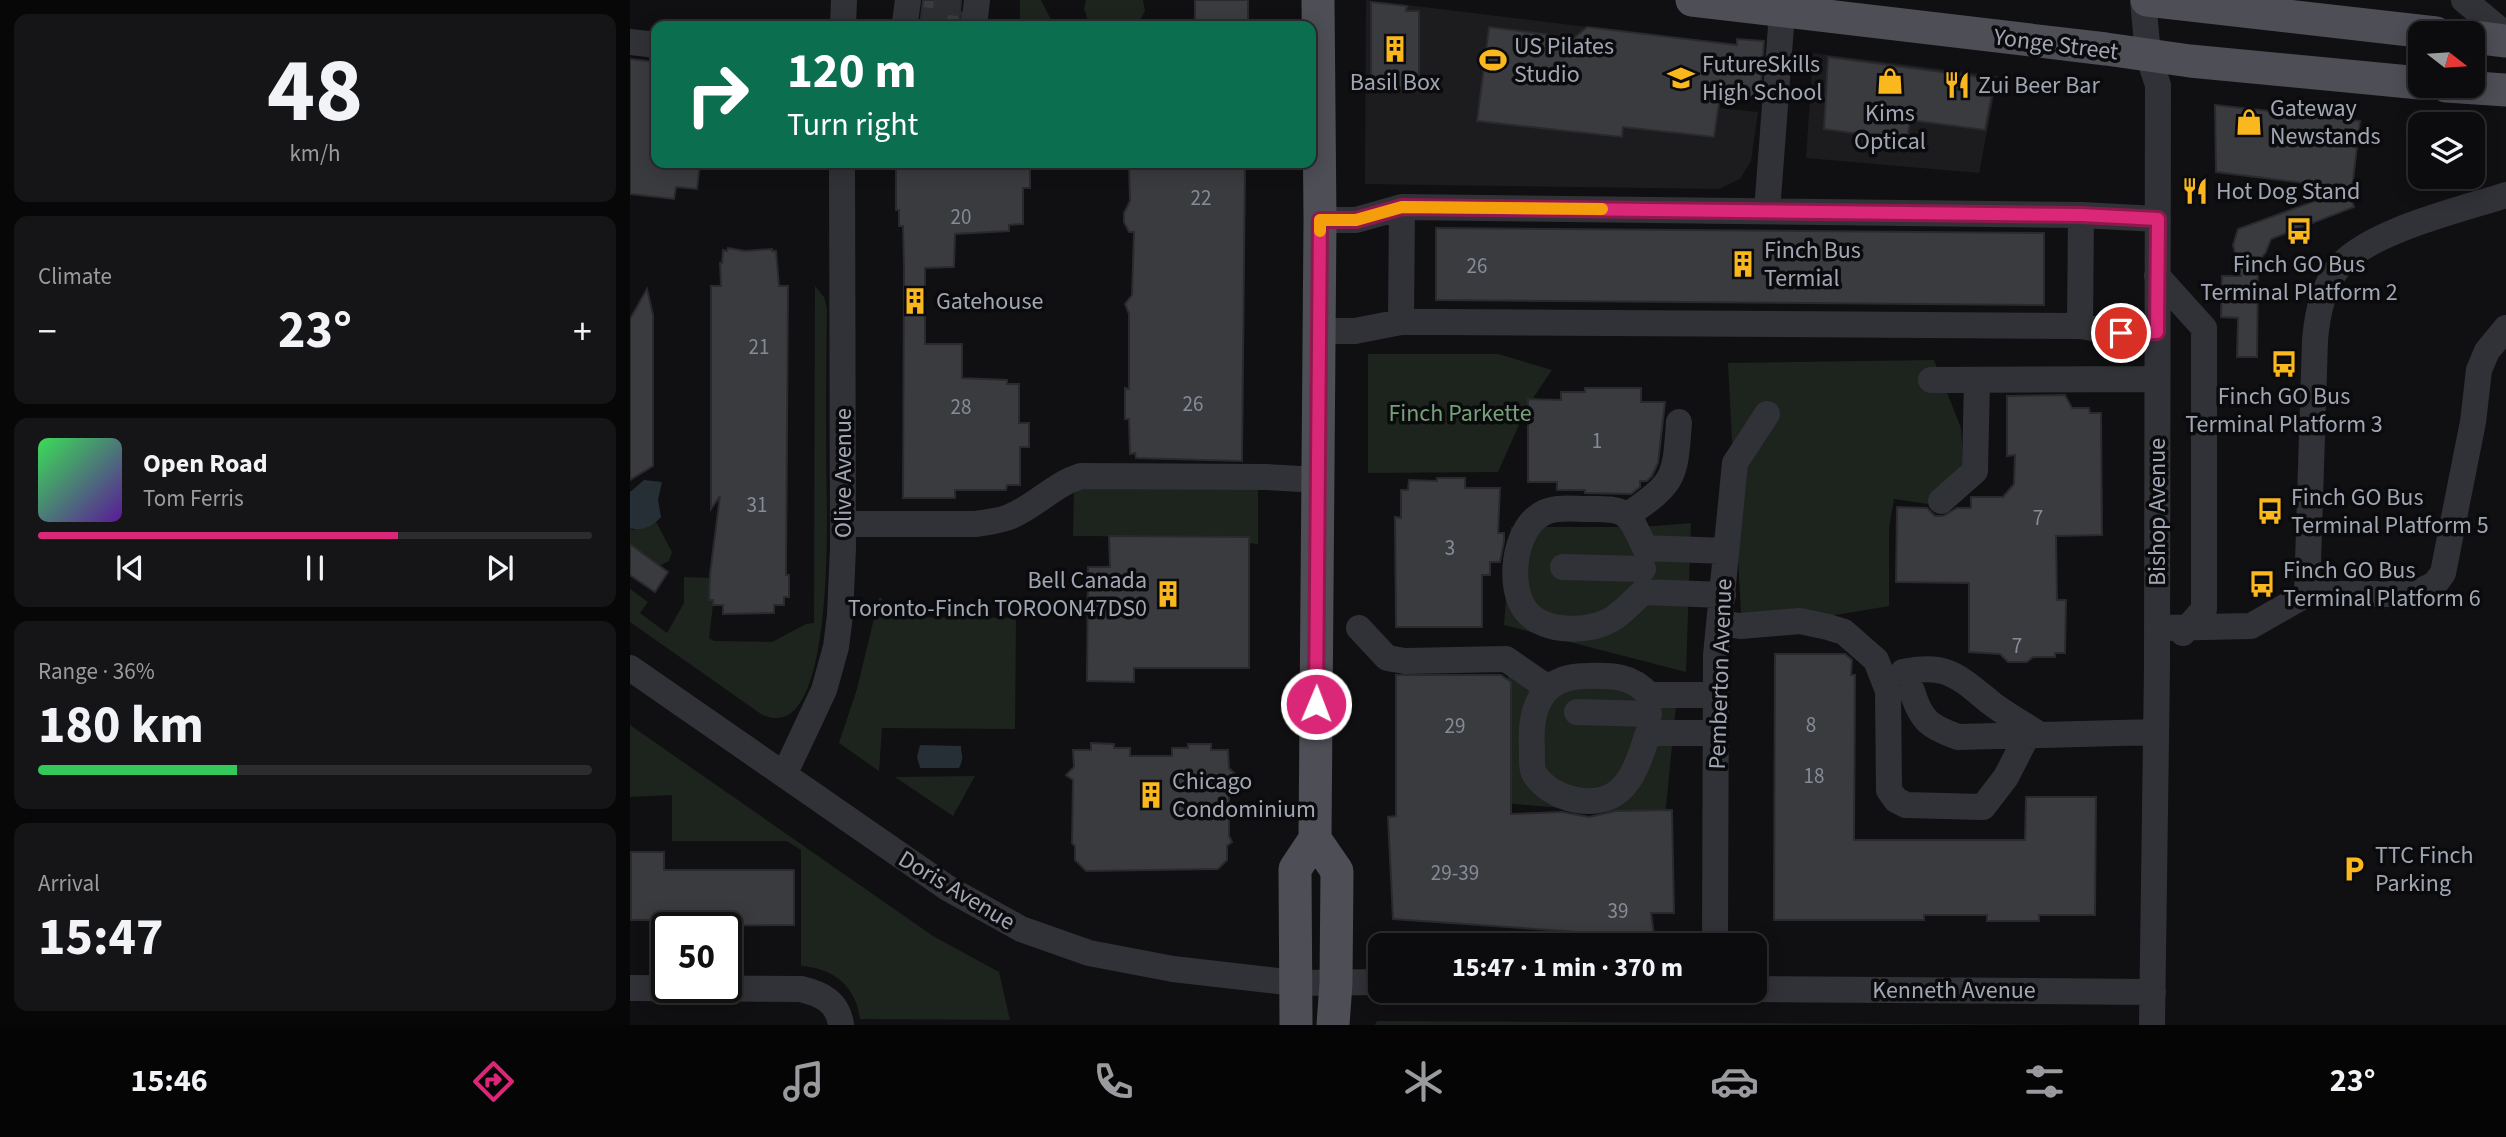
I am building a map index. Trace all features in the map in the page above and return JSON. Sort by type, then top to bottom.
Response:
[{"type":"main road","points":[[1316,85],[1318,0]]},
{"type":"main road","name":"Yonge Street","points":[[1692,0],[1782,6],[2148,55],[2408,82]]},
{"type":"main road","points":[[2145,0],[2408,30]]},
{"type":"main road","points":[[2485,38],[2506,41]]},
{"type":"main road","points":[[2485,89],[2506,90]]},
{"type":"main road","points":[[1296,1025],[1295,869],[1315,839],[1320,331],[1320,220],[1316,146]]},
{"type":"main road","points":[[1315,839],[1336,871],[1336,983],[1333,1025]]},
{"type":"street","points":[[843,21],[844,0]]},
{"type":"street","name":"Bishop Avenue","points":[[2145,0],[2148,55],[2158,85],[2157,667],[2152,1025]]},
{"type":"street","points":[[2465,0],[2506,35]]},
{"type":"street","points":[[1767,211],[1782,6]]},
{"type":"street","points":[[630,42],[651,44]]},
{"type":"street","name":"Olive Avenue","points":[[785,773],[819,704],[833,662],[840,615],[843,524],[842,168]]},
{"type":"street","points":[[2306,594],[2315,340],[2321,306],[2332,277],[2351,256],[2373,241],[2506,195]]},
{"type":"street","points":[[1320,220],[1356,220],[1402,207],[2081,215],[2158,219]]},
{"type":"street","points":[[1401,322],[1402,207]]},
{"type":"street","points":[[2080,326],[2081,215]]},
{"type":"street","points":[[2157,667],[2204,609],[2204,328],[2158,276]]},
{"type":"street","points":[[1320,331],[1355,331],[1401,322],[2080,326],[2121,333],[2157,332]]},
{"type":"street","points":[[2157,628],[2251,626],[2306,594],[2414,594],[2438,580],[2443,573],[2473,422],[2479,370],[2487,351],[2506,328]]},
{"type":"street","points":[[1931,380],[2157,379]]},
{"type":"street","points":[[1941,501],[1975,471],[1977,380]]},
{"type":"street","name":"Pemberton Avenue","points":[[1716,933],[1716,655],[1726,551],[1735,463],[1767,414]]},
{"type":"street","points":[[1628,515],[1671,480],[1676,464],[1679,422]]},
{"type":"street","points":[[843,524],[993,522],[1023,510],[1070,479],[1081,476],[1267,477],[1318,480]]},
{"type":"street","points":[[1605,508],[1619,510],[1628,515],[1644,570],[1614,619],[1589,628],[1545,625],[1526,612],[1518,594],[1515,576],[1518,547],[1526,527],[1541,513],[1557,509],[1605,508]]},
{"type":"street","points":[[1563,567],[1644,570],[1726,551]]},
{"type":"street","points":[[1644,570],[1723,595]]},
{"type":"street","points":[[1720,623],[1740,626],[1800,621],[1828,627],[1844,632],[1876,660],[1888,691],[1889,790],[1896,800],[1906,805],[1983,807],[2033,734]]},
{"type":"street","points":[[1359,628],[1387,658],[1405,661],[1506,659],[1548,688]]},
{"type":"street","points":[[2033,734],[1969,684],[1948,672],[1926,667],[1908,682],[1918,709],[1933,728],[1958,737],[2156,733]]},
{"type":"street","name":"Doris Avenue","points":[[630,668],[949,889],[1021,929],[1089,953],[1130,962],[1295,983],[1336,983]]},
{"type":"street","points":[[1614,675],[1640,686],[1649,714],[1631,775],[1622,789],[1609,797],[1595,800],[1567,799],[1549,790],[1533,773],[1531,735],[1535,708],[1548,688],[1557,681],[1571,676],[1614,675]]},
{"type":"street","points":[[1649,714],[1716,695]]},
{"type":"street","points":[[1577,712],[1649,714],[1716,733]]},
{"type":"street","points":[[1336,983],[1368,982]]},
{"type":"street","points":[[630,988],[792,988],[817,993],[836,1014]]},
{"type":"street","name":"Kenneth Avenue","points":[[1767,989],[2153,992]]},
{"type":"shaded area","points":[[1366,0],[1727,44],[1719,108],[1758,112],[1751,161],[1740,179],[1719,189],[1365,184]]},
{"type":"shaded area","points":[[1813,53],[1998,76],[1979,173],[1806,158]]},
{"type":"shaded area","points":[[644,480],[662,482],[658,500],[661,517],[647,527],[630,528],[630,492]]},
{"type":"shaded area","points":[[920,745],[961,746],[962,759],[959,768],[920,768],[917,757]]},
{"type":"green space","points":[[1020,0],[1041,0],[1052,21],[1020,21]]},
{"type":"green space","points":[[1086,0],[1143,0],[1145,11],[1140,21],[1088,21],[1084,9]]},
{"type":"green space","points":[[815,286],[824,297],[827,309],[827,515],[823,612],[816,659],[804,695],[786,716],[761,714],[630,622],[630,589],[648,602],[640,613],[667,633],[684,603],[684,577],[709,578],[709,599],[713,600],[713,605],[709,638],[714,641],[772,642],[806,624],[814,623]]},
{"type":"green space","name":"Finch Parkette","points":[[1368,354],[1498,354],[1552,370],[1527,407],[1498,472],[1368,473]]},
{"type":"green space","points":[[1934,360],[1961,428],[1965,493],[1928,504],[1894,499],[1889,528],[1889,606],[1800,621],[1741,614],[1728,363]]},
{"type":"green space","points":[[1074,489],[1258,489],[1258,544],[1249,543],[1249,537],[1073,536]]},
{"type":"green space","points":[[656,522],[672,552],[669,561],[659,566],[630,544],[630,528],[633,530]]},
{"type":"green space","points":[[1691,523],[1686,672],[1504,625],[1511,527],[1642,527]]},
{"type":"green space","points":[[879,598],[882,598],[883,617],[1016,618],[1015,729],[882,728],[879,771],[839,743],[857,689]]},
{"type":"green space","points":[[1509,661],[1676,705],[1665,817],[1503,803]]},
{"type":"green space","points":[[630,725],[933,936],[999,972],[1010,1020],[860,1019],[854,997],[841,981],[823,970],[801,966],[801,850],[787,841],[672,841],[672,795],[630,797]]},
{"type":"green space","points":[[975,776],[953,816],[895,777]]},
{"type":"green space","points":[[1377,1021],[2091,1025],[1375,1025]]},
{"type":"building","points":[[923,0],[961,0],[959,21],[921,21]]},
{"type":"building","points":[[1195,0],[1248,0],[1248,21],[1195,21]]},
{"type":"building","name":"Basil Box","points":[[1371,2],[1407,6],[1406,11],[1419,11],[1419,91],[1386,91],[1386,86],[1371,86]]},
{"type":"building","points":[[1489,27],[1574,38],[1587,27],[1737,45],[1737,39],[1764,41],[1760,98],[1720,96],[1714,137],[1623,127],[1622,137],[1477,121]]},
{"type":"building","points":[[1828,57],[1995,79],[1985,130],[1910,120],[1907,141],[1824,129]]},
{"type":"building","points":[[630,59],[651,61],[651,168],[699,168],[697,189],[676,187],[674,199],[630,194]]},
{"type":"building","points":[[2215,105],[2360,121],[2352,189],[2216,172]]},
{"type":"building","points":[[896,168],[1030,168],[1030,188],[1023,188],[1023,224],[1009,225],[1009,231],[955,234],[954,267],[925,268],[925,344],[962,344],[962,378],[1007,380],[1007,384],[1019,384],[1019,423],[1029,423],[1029,447],[1020,447],[1020,485],[1007,485],[1006,490],[955,490],[955,498],[903,498],[903,226],[899,226],[899,210],[896,210]]},
{"type":"building","points":[[1129,168],[1245,168],[1242,461],[1136,458],[1135,453],[1130,454],[1129,419],[1125,419],[1125,388],[1129,389],[1129,314],[1125,304],[1132,295],[1134,232],[1129,232],[1124,222],[1124,213],[1130,201]]},
{"type":"building","points":[[2348,189],[2354,207],[2271,239],[2258,262],[2257,357],[2237,357],[2238,318],[2221,317],[2222,276],[2241,276],[2233,245],[2238,229]]},
{"type":"building","name":"Finch Bus Termial","points":[[1436,228],[2044,233],[2044,305],[1436,300]]},
{"type":"building","points":[[728,248],[776,251],[779,286],[788,286],[786,575],[789,575],[789,597],[784,597],[784,605],[774,605],[774,613],[723,614],[723,605],[713,605],[713,600],[709,600],[720,496],[711,509],[711,286],[721,286],[720,263],[723,250],[727,251]]},
{"type":"building","points":[[647,289],[653,315],[653,466],[630,480],[630,319]]},
{"type":"building","points":[[1585,388],[1641,388],[1641,402],[1665,402],[1658,463],[1652,476],[1647,481],[1640,481],[1640,487],[1631,494],[1557,490],[1557,482],[1528,482],[1528,399],[1561,400],[1561,392],[1585,392]]},
{"type":"building","points":[[2065,395],[2072,408],[2089,408],[2090,413],[2101,413],[2102,535],[2056,536],[2057,600],[2066,600],[2065,653],[2055,653],[2055,657],[2033,657],[2027,662],[2008,662],[2000,654],[1969,652],[1969,583],[1896,582],[1897,507],[1927,508],[1935,516],[1943,516],[1957,508],[1971,508],[1971,497],[2003,497],[2014,484],[2015,455],[2007,456],[2007,396]]},
{"type":"building","points":[[1437,478],[1465,478],[1465,488],[1500,488],[1498,533],[1504,533],[1504,541],[1500,562],[1490,562],[1490,575],[1482,575],[1482,627],[1396,627],[1395,517],[1401,518],[1401,490],[1408,490],[1409,480],[1437,481]]},
{"type":"building","name":"Bell Canada Toronto-Finch TOROON47DS0","points":[[1109,536],[1249,537],[1249,668],[1134,668],[1134,682],[1087,681],[1088,567],[1110,567]]},
{"type":"building","points":[[630,544],[668,572],[655,592],[630,575]]},
{"type":"building","points":[[1775,654],[1845,654],[1852,660],[1851,675],[1855,675],[1854,840],[2025,840],[2026,797],[2096,797],[2095,915],[2039,915],[2039,921],[1987,921],[1987,915],[1924,915],[1924,920],[1774,920]]},
{"type":"building","points":[[1396,675],[1501,675],[1511,682],[1511,814],[1562,812],[1589,817],[1616,811],[1672,810],[1674,913],[1651,913],[1654,933],[1592,933],[1393,919],[1388,817],[1396,816]]},
{"type":"building","name":"Chicago Condominium","points":[[1091,743],[1130,748],[1130,756],[1172,756],[1172,748],[1188,748],[1188,744],[1211,744],[1211,750],[1228,750],[1229,768],[1235,774],[1229,781],[1229,836],[1232,842],[1227,846],[1227,860],[1218,869],[1086,871],[1075,860],[1075,846],[1072,843],[1073,780],[1066,775],[1074,767],[1073,750],[1091,750]]},
{"type":"building","points":[[631,852],[664,852],[664,870],[794,870],[794,925],[742,925],[742,912],[651,912],[651,920],[631,920]]},
{"type":"tunnel","points":[[934,0],[967,4]]},
{"type":"tunnel","points":[[921,20],[930,21]]},
{"type":"slow traffic","points":[[1320,231],[1320,220],[1356,220],[1402,207],[1602,209]]},
{"type":"place","name":"Basil Box","points":[[1395,49]]},
{"type":"place","name":"US Pilates Studio","points":[[1493,60]]},
{"type":"place","name":"FutureSkills High School","points":[[1681,78]]},
{"type":"place","name":"Kims Optical","points":[[1890,81]]},
{"type":"place","name":"Zui Beer Bar","points":[[1957,85]]},
{"type":"place","name":"Gateway Newstands","points":[[2249,122]]},
{"type":"place","name":"Hot Dog Stand","points":[[2195,191]]},
{"type":"place","name":"Finch GO Bus Terminal Platform 2","points":[[2299,231]]},
{"type":"place","name":"Finch Bus Termial","points":[[1743,264]]},
{"type":"place","name":"Gatehouse","points":[[915,301]]},
{"type":"place","name":"Finch GO Bus Terminal Platform 3","points":[[2284,364]]},
{"type":"place","name":"Finch GO Bus Terminal Platform 5","points":[[2270,511]]},
{"type":"place","name":"Finch GO Bus Terminal Platform 6","points":[[2262,584]]},
{"type":"place","name":"Bell Canada Toronto-Finch TOROON47DS0","points":[[1168,594]]},
{"type":"place","name":"Chicago Condominium","points":[[1151,795]]},
{"type":"place","name":"TTC Finch Parking","points":[[2354,869]]},
{"type":"route","points":[[1316,704],[1320,220],[1356,220],[1402,207],[2081,215],[2158,219],[2157,332],[2121,333]]}]
